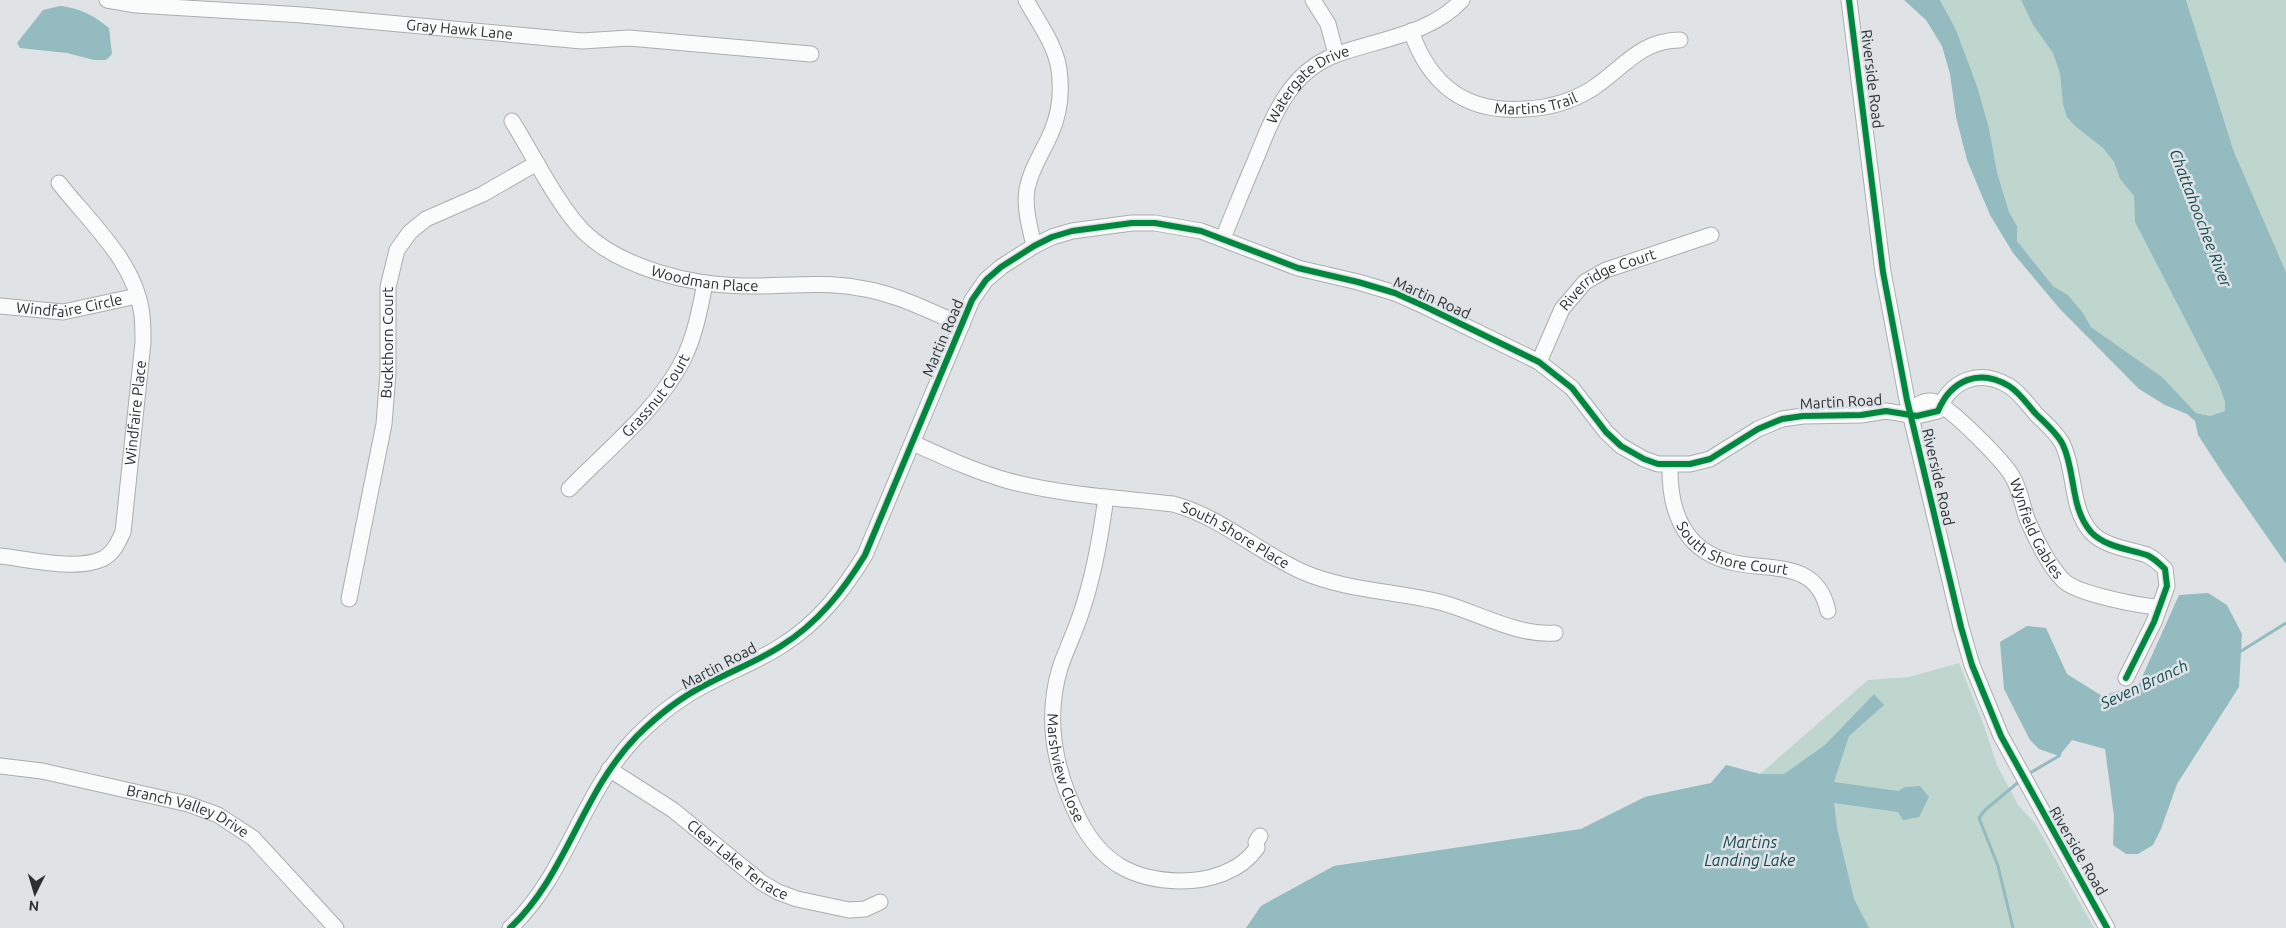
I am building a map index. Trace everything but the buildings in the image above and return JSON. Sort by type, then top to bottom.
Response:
[{"type":"street","name":"Gray Hawk Lane","points":[[107,0],[136,5],[302,14],[582,41],[630,38],[811,54]]},
{"type":"street","points":[[1026,0],[1052,47],[1059,67],[1061,91],[1058,116],[1032,170],[1027,190],[1027,213],[1034,246]]},
{"type":"street","points":[[1313,0],[1328,24],[1336,54]]},
{"type":"street","name":"Watergate Drive","points":[[1224,238],[1281,100],[1304,74],[1336,54],[1428,25],[1444,16],[1462,0]]},
{"type":"street","name":"Riverside Road","points":[[1849,0],[1883,272],[1910,413],[1961,627],[1986,703],[2007,748],[2107,928]]},
{"type":"street","name":"Martins Trail","points":[[1411,31],[1425,63],[1446,88],[1476,104],[1509,110],[1542,108],[1570,100],[1590,90],[1649,45],[1664,40],[1680,40]]},
{"type":"street","name":"Woodman Place","points":[[512,120],[571,217],[601,246],[621,258],[670,275],[705,282],[741,286],[821,284],[858,287],[900,299],[962,325]]},
{"type":"street","name":"Buckthorn Court","points":[[349,600],[384,424],[388,373],[388,287],[397,250],[410,232],[426,220],[483,194],[537,163]]},
{"type":"street","name":"Windfaire Place","points":[[0,556],[82,564],[102,559],[115,550],[123,532],[143,342],[142,314],[135,287],[116,251],[59,183]]},
{"type":"street","name":"Martin Road","points":[[510,928],[528,910],[545,886],[591,798],[609,769],[636,737],[670,707],[704,685],[782,646],[828,608],[848,582],[865,555],[972,300],[986,280],[1001,267],[1034,246],[1072,231],[1132,223],[1178,226],[1224,238],[1298,268],[1395,293],[1540,362],[1572,388],[1606,432],[1621,446],[1644,459],[1670,465],[1690,464],[1710,459],[1758,429],[1782,419],[1803,416],[1861,415],[1886,412],[1910,413]]},
{"type":"street","name":"Riverridge Court","points":[[1540,362],[1562,309],[1585,282],[1606,270],[1711,235]]},
{"type":"street","name":"Grassnut Court","points":[[569,489],[652,404],[672,378],[693,334],[705,282]]},
{"type":"street","name":"Windfaire Circle","points":[[0,306],[63,312],[138,296]]},
{"type":"street","points":[[1910,413],[1918,416],[1938,411],[1948,391],[1957,384],[1974,378],[1986,379],[2010,387],[2050,428],[2063,445],[2079,508],[2084,521],[2092,532],[2118,547],[2148,556],[2165,569],[2167,586],[2126,678]]},
{"type":"street","name":"Wynfield Gables","points":[[1941,404],[1985,444],[2011,474],[2042,549],[2065,582],[2116,600],[2141,606],[2159,607]]},
{"type":"street","name":"South Shore Place","points":[[912,443],[972,469],[1009,481],[1049,490],[1173,504],[1192,509],[1280,561],[1328,581],[1442,603],[1530,632],[1555,633]]},
{"type":"street","name":"South Shore Court","points":[[1670,465],[1669,489],[1673,508],[1682,528],[1695,543],[1711,554],[1727,561],[1777,566],[1800,574],[1820,590],[1826,601],[1828,611]]},
{"type":"street","name":"Marshview Close","points":[[1106,496],[1093,576],[1060,668],[1054,699],[1052,725],[1054,750],[1069,800],[1087,835],[1102,853],[1124,869],[1150,878],[1190,881],[1222,874],[1250,858],[1257,848],[1256,842],[1260,836]]},
{"type":"street","name":"Branch Valley Drive","points":[[0,766],[42,771],[91,782],[188,804],[218,815],[253,838],[336,928]]},
{"type":"street","name":"Clear Lake Terrace","points":[[609,769],[673,810],[761,882],[778,892],[798,899],[849,910],[865,909],[880,902]]},
{"type":"green space","points":[[1940,0],[2021,0],[2033,25],[2053,53],[2060,74],[2063,104],[2076,127],[2103,148],[2114,162],[2120,179],[2134,196],[2135,222],[2219,385],[2225,402],[2225,411],[2210,416],[2196,413],[2162,377],[2091,327],[2083,313],[2068,295],[2053,286],[2017,241],[2017,226],[2009,212],[1997,172],[1989,128],[1977,86],[1956,30]]},
{"type":"green space","points":[[2186,0],[2286,0],[2286,272],[2234,152]]},
{"type":"green space","points":[[1959,663],[1997,765],[2018,805],[2035,823],[2094,928],[1246,928],[1261,906],[1334,866],[1581,829],[1645,797],[1711,783],[1726,765],[1760,774],[1868,680],[1909,677]]},
{"type":"water","name":"Chattahoochee River","points":[[1904,0],[1940,0],[1956,30],[1977,86],[1989,128],[1997,172],[2009,212],[2017,226],[2017,241],[2053,286],[2068,295],[2083,313],[2091,327],[2162,377],[2196,413],[2210,416],[2225,411],[2225,402],[2219,385],[2135,222],[2134,196],[2120,179],[2114,162],[2103,148],[2076,127],[2067,117],[2063,104],[2060,74],[2053,53],[2033,25],[2021,0],[2186,0],[2234,152],[2286,272],[2286,564],[2198,435],[2195,421],[2187,414],[2165,405],[2139,389],[2060,309],[2013,253],[1990,215],[1967,160],[1956,117],[1950,74],[1942,46],[1926,20]]},
{"type":"water","points":[[60,6],[74,8],[86,13],[109,28],[112,54],[106,60],[94,60],[67,53],[20,48],[17,43],[43,10]]},
{"type":"water","points":[[2208,593],[2227,605],[2242,634],[2239,687],[2177,784],[2161,829],[2153,845],[2138,854],[2126,854],[2113,845],[2114,816],[2105,749],[2072,740],[2059,756],[2039,749],[2030,740],[2004,689],[2000,642],[2027,626],[2046,628],[2067,674],[2102,696],[2139,684],[2179,595]]},
{"type":"water","name":"Martins Landing Lake","points":[[1874,694],[1884,705],[1849,736],[1834,782],[1898,791],[1905,787],[1920,786],[1929,797],[1919,817],[1903,820],[1898,812],[1834,803],[1837,828],[1854,899],[1869,928],[1246,928],[1261,906],[1334,866],[1581,829],[1645,797],[1711,783],[1726,765],[1760,774],[1784,774],[1825,745]]},
{"type":"waterway","name":"Seven Branch","points":[[2238,653],[2286,623]]},
{"type":"waterway","name":"Seven Branch","points":[[2028,774],[2059,756],[2060,753]]},
{"type":"waterway","name":"Seven Branch","points":[[2013,928],[1998,866],[1979,818],[1985,810],[2021,780]]},
{"type":"cycle path","points":[[1849,0],[1883,272],[1907,400],[1961,627],[1972,665],[2001,736],[2107,928]]},
{"type":"cycle path","points":[[510,928],[530,907],[546,884],[602,783],[618,758],[637,736],[661,714],[697,689],[763,656],[794,637],[818,617],[839,594],[865,555],[972,300],[986,280],[1001,267],[1034,246],[1052,237],[1072,231],[1132,223],[1155,223],[1201,231],[1298,268],[1395,293],[1539,362],[1572,388],[1606,432],[1621,446],[1644,459],[1658,464],[1690,464],[1710,459],[1758,429],[1782,419],[1803,416],[1861,415],[1886,411],[1917,416],[1938,411],[1950,391],[1967,380],[1987,378],[1998,381],[2016,392],[2061,441],[2070,467],[2076,501],[2084,523],[2091,532],[2110,544],[2150,556],[2165,569],[2167,586],[2154,622],[2126,678]]}]
